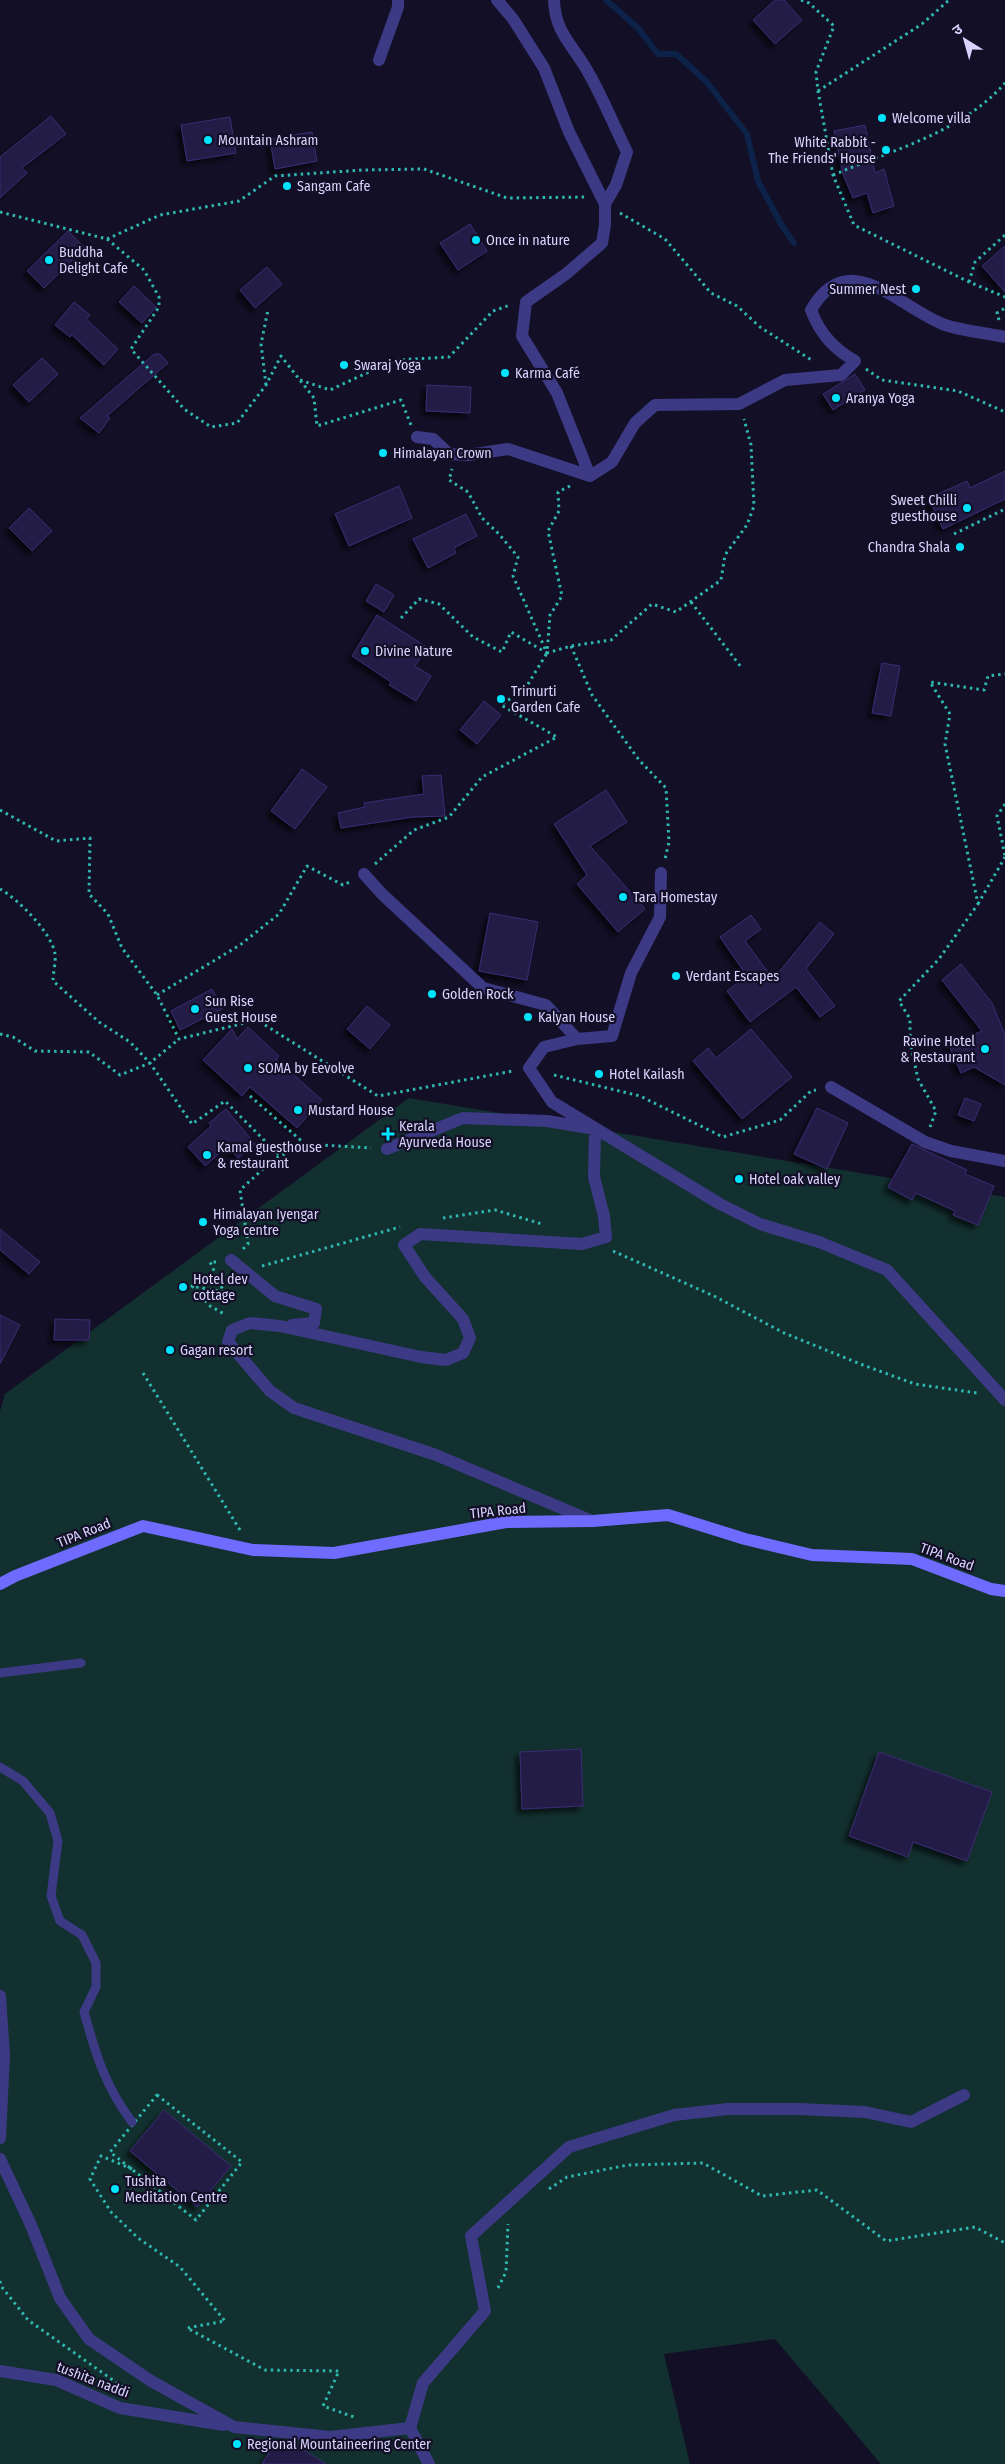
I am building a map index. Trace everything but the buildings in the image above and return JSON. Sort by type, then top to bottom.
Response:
[{"type":"street","points":[[379,60],[398,7],[398,0]]},
{"type":"street","points":[[497,0],[513,19],[544,68],[569,132],[605,204],[606,224],[602,242],[566,274],[526,302],[522,336],[557,393],[590,476]]},
{"type":"street","points":[[554,0],[554,15],[564,38],[588,71],[627,152],[616,185],[605,204]]},
{"type":"street","points":[[590,476],[612,462],[635,423],[655,405],[739,404],[784,380],[841,376],[855,361],[836,350],[816,325],[811,310],[818,297],[827,288],[844,280],[871,284],[944,325],[1005,336]]},
{"type":"street","points":[[416,437],[433,440],[449,454],[468,456],[508,449],[590,476]]},
{"type":"street","points":[[660,873],[660,917],[631,973],[612,1036],[577,1039],[544,1047],[529,1068],[552,1102],[720,1204],[760,1224],[819,1242],[887,1270],[1002,1398]]},
{"type":"street","points":[[364,874],[382,894],[483,988],[546,1005],[577,1039]]},
{"type":"street","points":[[831,1087],[925,1142],[951,1151],[1005,1161]]},
{"type":"street","points":[[387,1149],[463,1118],[547,1121],[595,1129]]},
{"type":"street","points":[[592,1521],[436,1456],[294,1408],[270,1391],[228,1342],[232,1330],[250,1323],[280,1326],[421,1358],[446,1360],[463,1353],[470,1338],[463,1319],[425,1277],[404,1244],[420,1234],[582,1244],[606,1237],[604,1216],[594,1177],[595,1129]]},
{"type":"street","points":[[231,1260],[275,1296],[316,1309],[314,1323],[280,1326]]},
{"type":"street","name":"TIPA Road","points":[[0,1584],[14,1576],[143,1526],[253,1550],[334,1553],[506,1522],[592,1521],[668,1515],[745,1539],[812,1555],[912,1559],[991,1589],[1005,1591]]},
{"type":"street","points":[[0,1996],[4,2055],[0,2138]]},
{"type":"street","points":[[429,2464],[410,2428],[423,2382],[485,2311],[471,2236],[569,2147],[674,2115],[728,2109],[799,2108],[865,2112],[911,2122],[964,2095]]},
{"type":"street","points":[[0,2159],[31,2225],[60,2298],[89,2339],[150,2381],[234,2427]]},
{"type":"street","name":"tushita naddi","points":[[0,2371],[56,2380],[120,2408],[234,2427],[330,2437],[410,2428]]},
{"type":"lane","points":[[0,1673],[81,1663]]},
{"type":"lane","points":[[0,1767],[23,1781],[50,1813],[58,1841],[51,1896],[60,1921],[82,1935],[96,1963],[96,1987],[84,2012],[99,2065],[117,2102],[132,2122]]},
{"type":"path","points":[[801,0],[809,3],[834,26],[816,72],[833,175],[854,225],[968,282],[1005,297]]},
{"type":"path","points":[[818,91],[922,24],[949,0]]},
{"type":"path","points":[[833,175],[948,127],[977,108],[1005,83]]},
{"type":"path","points":[[107,239],[160,215],[239,201],[275,176],[363,170],[424,169],[507,198],[585,197],[605,204],[665,240],[712,293],[738,306],[760,327],[812,361],[821,361]]},
{"type":"path","points":[[0,212],[107,239],[144,270],[159,297],[159,307],[131,349],[184,409],[211,426],[237,423],[266,385],[281,356],[314,398],[317,426],[401,400],[416,437]]},
{"type":"path","points":[[968,282],[975,262],[1005,235]]},
{"type":"path","points":[[300,380],[330,390],[396,360],[449,357],[493,311],[509,304],[524,323]]},
{"type":"path","points":[[1000,323],[997,313],[1005,308]]},
{"type":"path","points":[[266,385],[260,344],[268,310]]},
{"type":"path","points":[[855,361],[882,380],[958,391],[1005,412]]},
{"type":"path","points":[[401,618],[419,599],[439,604],[473,637],[502,652],[511,632],[547,653],[571,646],[611,640],[652,604],[676,612],[721,580],[724,555],[747,525],[754,506],[752,445],[739,404]]},
{"type":"path","points":[[468,456],[454,463],[448,480],[468,492],[482,518],[500,534],[518,558],[514,576],[547,653]]},
{"type":"path","points":[[157,995],[240,946],[279,914],[307,866],[343,885],[364,874],[414,830],[449,817],[482,777],[557,737],[501,705],[525,689],[547,653],[550,615],[562,596],[548,530],[559,510],[558,492],[590,476]]},
{"type":"path","points":[[954,534],[1005,509]]},
{"type":"path","points":[[691,602],[741,667]]},
{"type":"path","points":[[571,646],[592,695],[638,760],[666,788],[669,842],[660,873]]},
{"type":"path","points":[[978,904],[945,744],[950,714],[930,682],[984,690],[988,676],[1005,674]]},
{"type":"path","points":[[930,1128],[936,1111],[918,1080],[910,1042],[910,1019],[899,1001],[938,958],[978,904],[1005,856],[997,816],[1005,804]]},
{"type":"path","points":[[0,810],[56,841],[90,838],[89,894],[108,914],[122,948],[157,995],[178,1038]]},
{"type":"path","points":[[0,889],[13,896],[39,924],[55,953],[53,981],[98,1022],[130,1042],[150,1063],[192,1124],[225,1101],[280,1156]]},
{"type":"path","points":[[0,1034],[13,1037],[34,1051],[88,1052],[120,1075],[150,1063],[178,1038],[257,1020],[378,1096],[529,1068],[640,1096],[723,1137],[780,1120],[811,1091],[831,1087]]},
{"type":"path","points":[[250,1096],[305,1144]]},
{"type":"path","points":[[245,1325],[210,1306],[192,1286],[224,1292],[210,1262],[231,1260],[248,1244],[240,1190],[280,1156],[305,1144],[387,1149]]},
{"type":"path","points":[[435,1219],[495,1210],[548,1226]]},
{"type":"path","points":[[244,1271],[407,1225]]},
{"type":"path","points":[[592,1241],[714,1296],[784,1333],[863,1365],[915,1384],[1002,1398]]},
{"type":"path","points":[[144,1373],[253,1550]]},
{"type":"path","points":[[157,2094],[242,2162],[196,2220],[110,2152],[132,2122],[157,2094]]},
{"type":"path","points":[[132,2169],[101,2156],[90,2180],[111,2212],[138,2238],[180,2267],[225,2321],[187,2328],[265,2370],[339,2371],[323,2406],[356,2418],[352,2421]]},
{"type":"path","points":[[545,2192],[567,2177],[628,2165],[703,2164],[762,2196],[817,2190],[886,2241],[975,2227],[1005,2243]]},
{"type":"path","points":[[485,2311],[506,2272],[509,2217]]},
{"type":"green space","points":[[409,1098],[1005,1197],[1005,2464],[881,2464],[775,2339],[664,2354],[690,2464],[0,2464],[0,1411],[5,1394]]},
{"type":"waterway","points":[[606,0],[638,28],[658,54],[676,54],[706,81],[747,134],[758,181],[781,224],[794,243]]},
{"type":"place","name":"Welcome villa","points":[[882,118]]},
{"type":"place","name":"Mountain Ashram","points":[[208,140]]},
{"type":"place","name":"White Rabbit - The Friends' House","points":[[886,150]]},
{"type":"place","name":"Sangam Cafe","points":[[287,186]]},
{"type":"place","name":"Once in nature","points":[[476,240]]},
{"type":"place","name":"Buddha Delight Cafe","points":[[49,260]]},
{"type":"place","name":"Summer Nest","points":[[916,289]]},
{"type":"place","name":"Swaraj Yoga","points":[[344,365]]},
{"type":"place","name":"Karma Café","points":[[505,373]]},
{"type":"place","name":"Aranya Yoga","points":[[836,398]]},
{"type":"place","name":"Himalayan Crown","points":[[383,453]]},
{"type":"place","name":"Sweet Chilli guesthouse","points":[[967,508]]},
{"type":"place","name":"Chandra Shala","points":[[960,547]]},
{"type":"place","name":"Divine Nature","points":[[365,651]]},
{"type":"place","name":"Trimurti Garden Cafe","points":[[501,699]]},
{"type":"place","name":"Tara Homestay","points":[[623,897]]},
{"type":"place","name":"Verdant Escapes","points":[[676,976]]},
{"type":"place","name":"Golden Rock","points":[[432,994]]},
{"type":"place","name":"Sun Rise Guest House","points":[[195,1009]]},
{"type":"place","name":"Kalyan House","points":[[528,1017]]},
{"type":"place","name":"Ravine Hotel & Restaurant","points":[[985,1049]]},
{"type":"place","name":"SOMA by Eevolve","points":[[248,1068]]},
{"type":"place","name":"Hotel Kailash","points":[[599,1074]]},
{"type":"place","name":"Mustard House","points":[[298,1110]]},
{"type":"place","name":"Kerala Ayurveda House","points":[[388,1134]]},
{"type":"place","name":"Kamal guesthouse & restaurant","points":[[207,1155]]},
{"type":"place","name":"Hotel oak valley","points":[[739,1179]]},
{"type":"place","name":"Himalayan Iyengar Yoga centre","points":[[203,1222]]},
{"type":"place","name":"Hotel dev cottage","points":[[183,1287]]},
{"type":"place","name":"Gagan resort","points":[[170,1350]]},
{"type":"place","name":"Tushita Meditation Centre","points":[[115,2189]]},
{"type":"place","name":"Regional Mountaineering Center","points":[[237,2444]]}]
